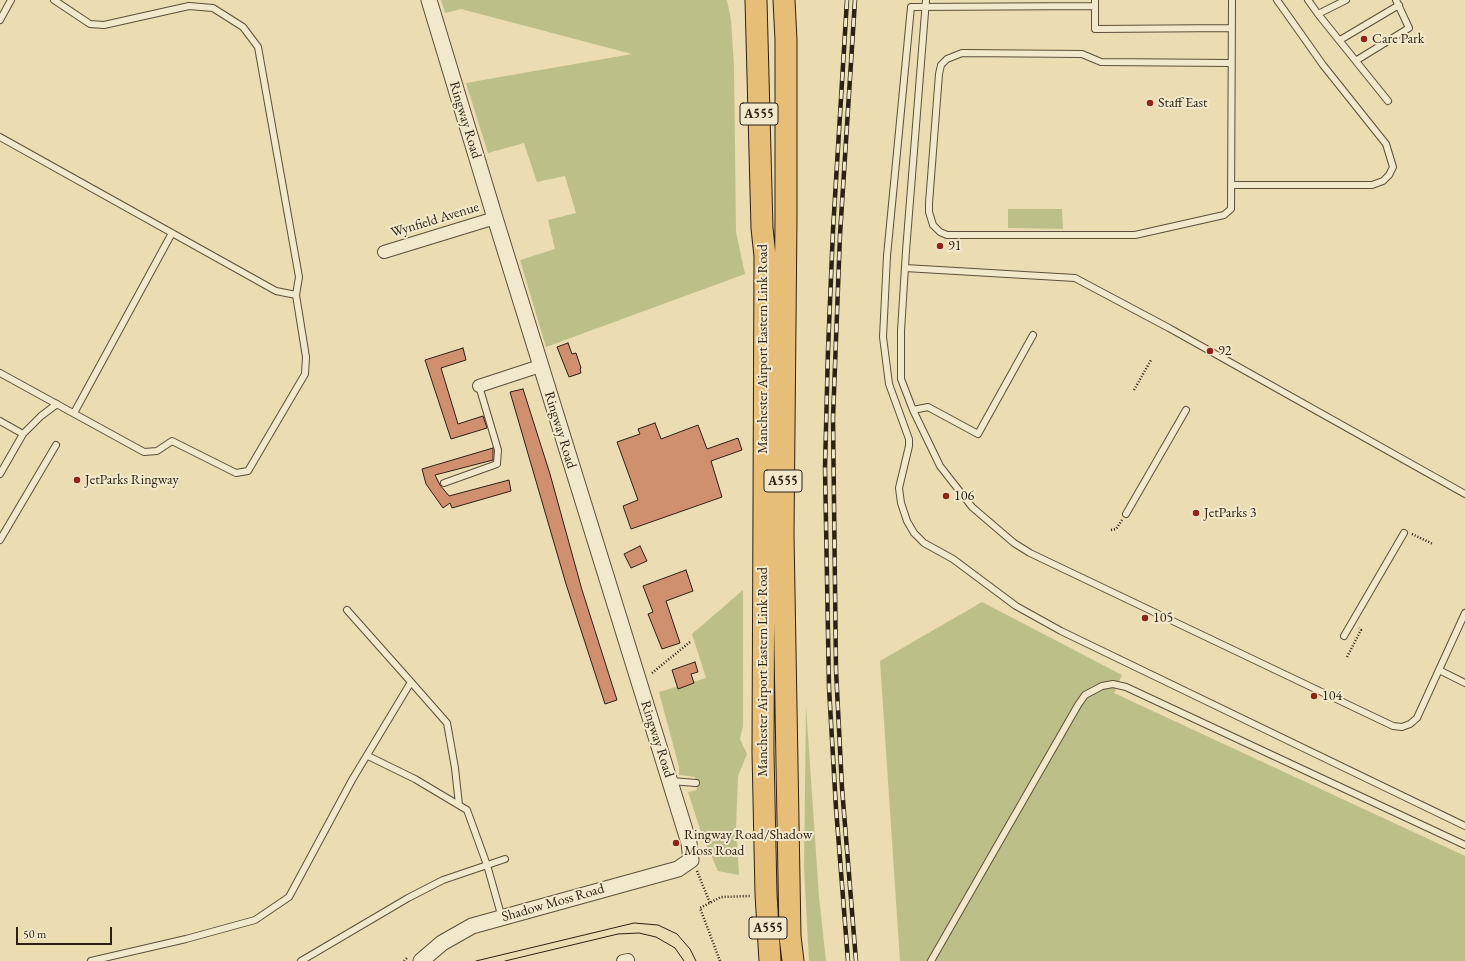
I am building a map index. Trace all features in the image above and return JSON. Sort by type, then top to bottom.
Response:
[{"type":"highway","name":"Manchester Airport Eastern Link Road","points":[[756,0],[762,228],[765,256],[763,752],[766,894],[770,961]]},
{"type":"highway","name":"Manchester Airport Eastern Link Road","points":[[784,0],[786,219],[783,534],[790,928],[793,961]]},
{"type":"street","name":"Ringway Road","points":[[429,0],[494,218],[689,843],[691,860]]},
{"type":"street","name":"Wynfield Avenue","points":[[384,252],[494,218]]},
{"type":"street","points":[[479,386],[540,366]]},
{"type":"street","name":"Shadow Moss Road","points":[[421,961],[442,943],[466,929],[678,868],[691,860]]},
{"type":"lane","points":[[0,20],[11,0]]},
{"type":"lane","points":[[0,373],[144,452],[157,451],[172,441],[236,473],[248,471],[305,374],[306,357],[296,295],[299,277],[268,96],[258,47],[243,27],[213,8],[189,6],[104,25],[90,24],[54,0]]},
{"type":"lane","points":[[926,0],[905,268],[901,331],[901,379],[913,410],[940,466],[972,507],[1014,543],[1030,553],[1393,726],[1402,728],[1417,718],[1465,613]]},
{"type":"lane","points":[[1232,0],[1232,63],[1231,94],[1232,185],[1231,209],[1224,214],[1135,235],[947,234],[940,232],[933,225],[929,212],[938,74],[941,65],[947,59],[962,53],[1082,54],[1101,62],[1232,63]]},
{"type":"lane","points":[[1232,185],[1372,185],[1383,182],[1390,175],[1393,167],[1386,144],[1323,65],[1277,0]]},
{"type":"lane","points":[[1308,0],[1388,101]]},
{"type":"lane","points":[[1318,14],[1346,0]]},
{"type":"lane","points":[[1232,28],[1095,29],[1095,3],[911,7],[895,170],[884,306],[883,337],[889,384],[909,439],[909,446],[902,469],[899,488],[901,503],[907,521],[914,533],[924,543],[953,559],[1016,606],[1061,631],[1465,826]]},
{"type":"lane","points":[[1340,40],[1398,3],[1409,28],[1357,60]]},
{"type":"lane","points":[[0,137],[276,291],[296,295]]},
{"type":"lane","points":[[74,413],[172,233]]},
{"type":"lane","points":[[905,268],[1075,278],[1169,328],[1465,494]]},
{"type":"lane","points":[[913,410],[928,407],[978,434],[1033,335]]},
{"type":"lane","points":[[444,483],[497,464],[498,450],[479,386]]},
{"type":"lane","points":[[0,474],[23,434],[41,416],[57,404]]},
{"type":"lane","points":[[1126,514],[1186,410]]},
{"type":"lane","points":[[0,421],[23,434]]},
{"type":"lane","points":[[0,540],[56,445]]},
{"type":"lane","points":[[1344,636],[1404,533]]},
{"type":"lane","points":[[347,610],[447,723],[455,768],[459,805]]},
{"type":"lane","points":[[1439,670],[1465,683]]},
{"type":"lane","points":[[91,961],[186,939],[255,920],[274,909],[289,897],[352,780],[368,756],[411,682]]},
{"type":"lane","points":[[931,961],[1078,705],[1085,696],[1102,686],[1113,684],[1126,687],[1465,845]]},
{"type":"lane","points":[[368,756],[415,780],[467,810],[487,865],[502,918]]},
{"type":"lane","points":[[670,781],[696,783]]},
{"type":"lane","points":[[301,961],[443,880],[504,859]]},
{"type":"path","points":[[1134,390],[1151,360]]},
{"type":"path","points":[[1111,530],[1116,528],[1119,524]]},
{"type":"path","points":[[1420,538],[1433,544]]},
{"type":"path","points":[[652,673],[690,642]]},
{"type":"path","points":[[1347,657],[1350,652]]},
{"type":"path","points":[[691,860],[710,903]]},
{"type":"path","points":[[720,961],[700,908],[721,897],[756,895]]},
{"type":"green space","points":[[441,0],[727,0],[731,20],[734,66],[736,232],[745,274],[546,347],[520,260],[555,249],[548,220],[576,213],[565,176],[537,182],[524,143],[488,153],[466,83],[632,54],[461,9],[445,13]]},
{"type":"green space","points":[[1008,209],[1062,209],[1063,229],[1008,228]]},
{"type":"green space","points":[[743,590],[743,726],[740,739],[747,754],[738,776],[736,827],[739,875],[718,871],[701,832],[688,792],[697,790],[695,777],[679,775],[679,767],[659,692],[706,678],[692,634]]},
{"type":"green space","points":[[982,602],[1122,675],[1114,693],[1465,856],[1465,961],[900,961],[880,661]]},
{"type":"green space","points":[[806,706],[819,897],[826,961],[809,961],[804,868]]},
{"type":"building","points":[[568,343],[572,354],[576,353],[581,368],[581,373],[569,377],[557,347]]},
{"type":"building","points":[[463,348],[466,360],[441,368],[458,424],[483,416],[487,428],[451,439],[425,360]]},
{"type":"building","points":[[523,389],[550,474],[582,590],[617,700],[605,704],[566,584],[510,392]]},
{"type":"building","points":[[655,423],[661,439],[698,425],[707,449],[738,438],[742,450],[711,461],[722,497],[631,529],[623,506],[638,500],[617,442],[640,434],[638,429]]},
{"type":"building","points":[[493,448],[493,460],[435,475],[440,485],[449,496],[509,480],[511,491],[452,508],[450,503],[443,508],[426,484],[422,469]]},
{"type":"building","points":[[640,546],[647,561],[631,568],[624,554]]},
{"type":"building","points":[[686,570],[693,591],[666,601],[680,643],[662,649],[648,614],[653,612],[643,586]]},
{"type":"building","points":[[695,662],[698,672],[691,674],[694,683],[678,689],[672,670]]},
{"type":"tram line","points":[[476,961],[634,923],[658,925],[677,934],[690,949],[696,961]]},
{"type":"tram line","points":[[505,961],[618,934],[639,933],[656,937],[675,948],[684,961]]},
{"type":"railway","points":[[847,0],[833,230],[825,468],[829,688],[836,808],[848,961]]},
{"type":"railway","points":[[855,0],[840,235],[833,418],[836,670],[842,788],[856,961]]},
{"type":"place","name":"Care Park","points":[[1364,39]]},
{"type":"place","name":"Staff East","points":[[1150,103]]},
{"type":"place","name":"91","points":[[940,246]]},
{"type":"place","name":"92","points":[[1210,351]]},
{"type":"place","name":"JetParks Ringway","points":[[77,480]]},
{"type":"place","name":"106","points":[[946,496]]},
{"type":"place","name":"JetParks 3","points":[[1196,513]]},
{"type":"place","name":"105","points":[[1145,618]]},
{"type":"place","name":"104","points":[[1314,696]]},
{"type":"place","name":"Ringway Road/Shadow Moss Road","points":[[676,843]]}]
